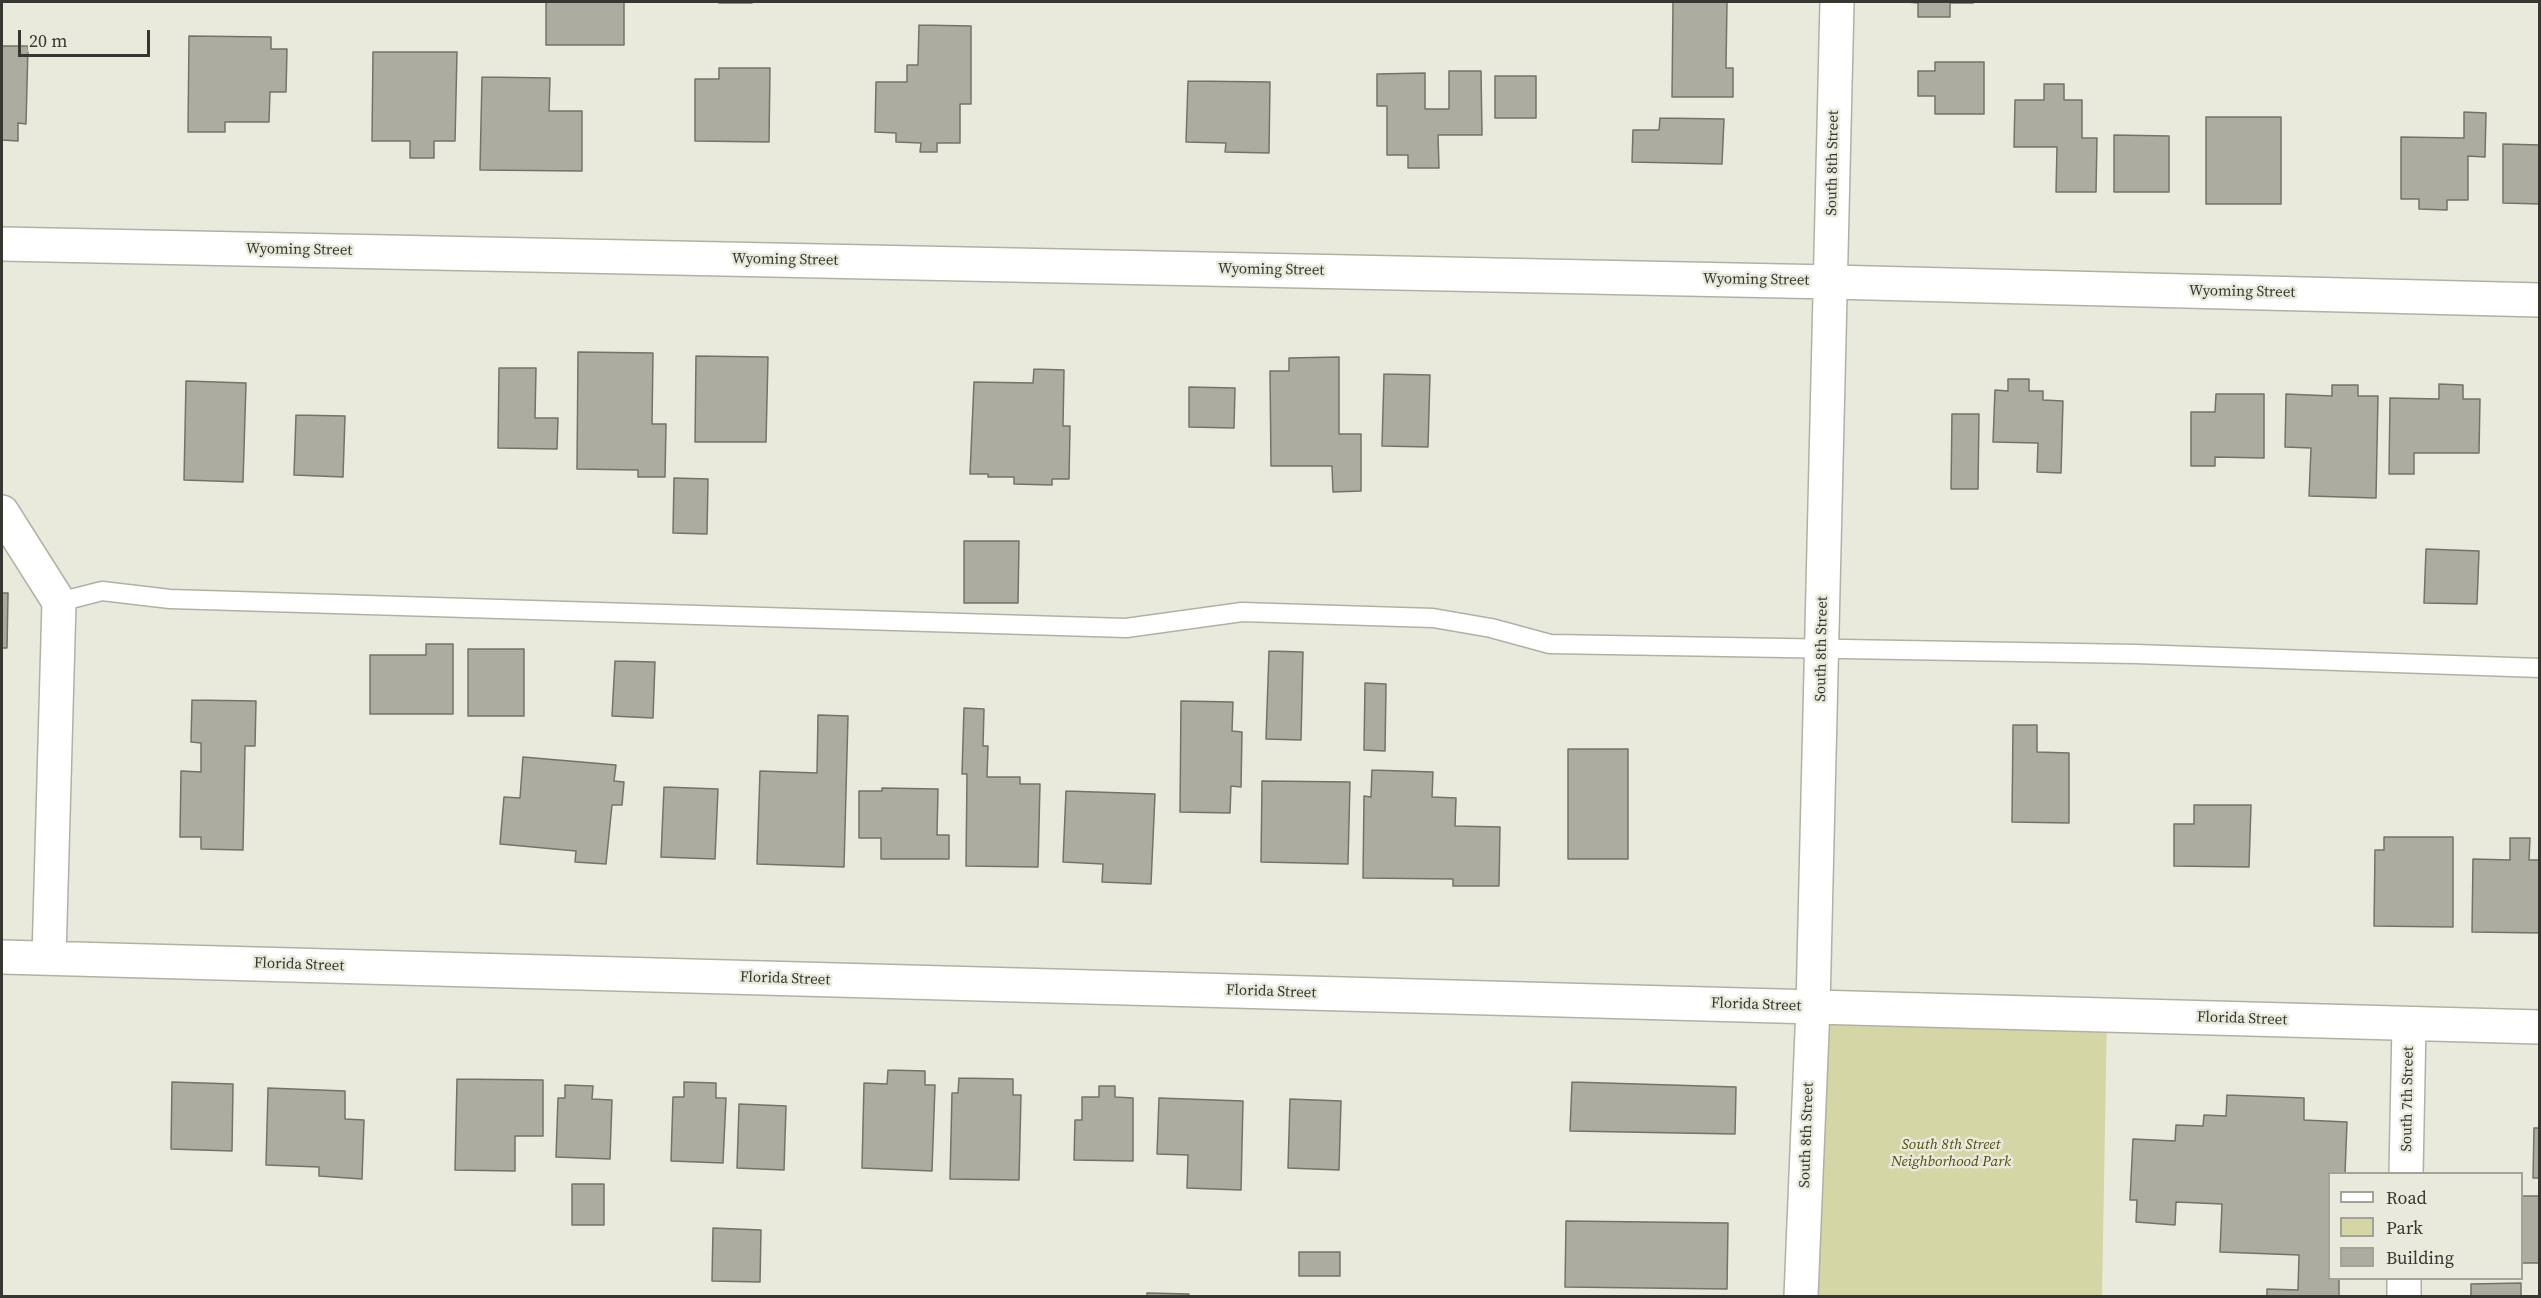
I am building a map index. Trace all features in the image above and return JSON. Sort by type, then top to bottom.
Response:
[{"type":"street","name":"South 8th Street","points":[[1801,1296],[1813,1007],[1823,650],[1837,2]]},
{"type":"street","name":"Wyoming Street","points":[[2,244],[1831,282],[2540,300]]},
{"type":"street","points":[[2,512],[59,602],[49,958]]},
{"type":"street","name":"Florida Street","points":[[2,957],[2540,1027]]},
{"type":"street","name":"South 7th Street","points":[[2406,1172],[2409,1025]]},
{"type":"street","points":[[2404,1280],[2404,1296]]},
{"type":"lane","points":[[59,602],[102,591],[170,599],[1126,628],[1242,612],[1433,618],[1491,628],[1550,644],[2136,654],[2540,668]]},
{"type":"green space","name":"South 8th Street Neighborhood Park","points":[[1813,1007],[2107,1014],[2102,1296],[1801,1296]]},
{"type":"building","points":[[546,2],[624,2],[624,45],[546,45]]},
{"type":"building","points":[[752,2],[752,3],[719,3]]},
{"type":"building","points":[[1673,2],[1727,2],[1726,68],[1733,68],[1733,97],[1672,97]]},
{"type":"building","points":[[1907,2],[1974,2],[1950,3],[1950,17],[1918,17],[1918,3]]},
{"type":"building","points":[[919,25],[971,26],[971,104],[960,104],[960,143],[937,143],[937,152],[920,152],[921,143],[896,142],[896,133],[875,132],[876,82],[907,82],[907,65],[918,65]]},
{"type":"building","points":[[189,36],[271,37],[271,49],[287,49],[286,92],[270,92],[269,122],[225,122],[225,132],[188,132]]},
{"type":"building","points":[[2,46],[28,46],[26,124],[18,123],[18,141],[2,140]]},
{"type":"building","points":[[373,52],[457,52],[455,141],[434,141],[434,158],[410,158],[410,141],[372,141]]},
{"type":"building","points":[[1935,62],[1984,62],[1984,114],[1935,114],[1935,96],[1918,96],[1918,71],[1935,71]]},
{"type":"building","points":[[719,68],[770,68],[769,142],[695,141],[695,79],[719,79]]},
{"type":"building","points":[[1449,71],[1481,71],[1482,135],[1438,135],[1439,168],[1408,168],[1408,155],[1387,155],[1387,106],[1377,106],[1377,74],[1425,73],[1425,109],[1449,109]]},
{"type":"building","points":[[1495,76],[1536,76],[1536,118],[1495,118]]},
{"type":"building","points":[[482,77],[550,78],[549,111],[582,111],[582,171],[480,170]]},
{"type":"building","points":[[1188,81],[1270,82],[1269,153],[1225,152],[1226,143],[1186,142]]},
{"type":"building","points":[[2044,84],[2064,84],[2064,100],[2082,100],[2082,138],[2097,138],[2096,192],[2056,192],[2057,147],[2014,147],[2015,100],[2044,100]]},
{"type":"building","points":[[2464,112],[2486,113],[2485,157],[2468,156],[2468,200],[2447,200],[2447,210],[2419,209],[2419,199],[2401,199],[2401,137],[2464,138]]},
{"type":"building","points":[[2206,117],[2281,117],[2281,204],[2206,204]]},
{"type":"building","points":[[1660,118],[1724,119],[1722,164],[1632,162],[1633,130],[1659,130]]},
{"type":"building","points":[[2114,135],[2169,136],[2169,192],[2114,192]]},
{"type":"building","points":[[2503,144],[2540,145],[2540,204],[2503,203]]},
{"type":"building","points":[[578,352],[653,353],[652,424],[666,424],[665,477],[638,477],[638,470],[577,469]]},
{"type":"building","points":[[696,356],[768,357],[766,442],[695,442]]},
{"type":"building","points":[[1339,357],[1339,434],[1361,434],[1361,491],[1333,492],[1332,466],[1271,466],[1270,371],[1289,371],[1289,358]]},
{"type":"building","points":[[499,368],[536,368],[535,418],[558,418],[557,449],[498,448]]},
{"type":"building","points":[[1034,369],[1064,370],[1063,426],[1070,426],[1069,479],[1052,479],[1052,485],[1014,484],[1014,477],[970,474],[974,382],[1033,383]]},
{"type":"building","points":[[1384,374],[1430,375],[1428,447],[1382,446]]},
{"type":"building","points":[[2008,379],[2029,379],[2029,391],[2043,391],[2043,400],[2063,401],[2061,473],[2037,472],[2038,443],[1993,442],[1995,390],[2008,391]]},
{"type":"building","points":[[186,381],[246,383],[243,482],[184,480]]},
{"type":"building","points":[[2439,384],[2463,385],[2463,399],[2480,399],[2479,453],[2414,453],[2414,474],[2389,474],[2390,398],[2439,399]]},
{"type":"building","points":[[2332,385],[2358,385],[2358,396],[2378,396],[2376,498],[2309,496],[2311,448],[2285,447],[2286,394],[2332,396]]},
{"type":"building","points":[[1189,387],[1235,388],[1234,428],[1189,427]]},
{"type":"building","points":[[2216,394],[2264,394],[2264,458],[2215,457],[2215,466],[2191,466],[2191,412],[2215,412]]},
{"type":"building","points":[[1952,414],[1979,414],[1978,489],[1951,489]]},
{"type":"building","points":[[296,415],[345,416],[343,477],[294,475]]},
{"type":"building","points":[[674,478],[708,479],[707,534],[673,533]]},
{"type":"building","points":[[964,541],[1019,541],[1018,603],[964,603]]},
{"type":"building","points":[[2426,549],[2479,551],[2477,604],[2424,603]]},
{"type":"building","points":[[2,593],[8,593],[7,648],[2,648]]},
{"type":"building","points":[[426,644],[453,644],[453,714],[370,714],[370,655],[426,655]]},
{"type":"building","points":[[468,649],[524,649],[524,716],[468,716]]},
{"type":"building","points":[[1269,651],[1303,652],[1301,740],[1266,739]]},
{"type":"building","points":[[615,661],[655,662],[653,718],[612,716]]},
{"type":"building","points":[[1365,683],[1386,684],[1385,751],[1364,750]]},
{"type":"building","points":[[192,700],[256,701],[255,746],[245,746],[243,850],[201,849],[201,837],[180,837],[181,771],[201,772],[201,743],[191,742]]},
{"type":"building","points":[[1181,701],[1233,702],[1232,731],[1242,732],[1241,787],[1231,786],[1230,813],[1180,812]]},
{"type":"building","points":[[964,708],[984,709],[983,746],[988,746],[987,777],[1020,777],[1020,784],[1040,784],[1038,867],[966,866],[967,774],[962,774]]},
{"type":"building","points":[[818,715],[848,716],[844,867],[757,864],[760,771],[817,773]]},
{"type":"building","points":[[2013,725],[2037,725],[2037,752],[2069,753],[2069,823],[2012,822]]},
{"type":"building","points":[[1568,749],[1628,749],[1628,859],[1568,859]]},
{"type":"building","points":[[523,757],[616,765],[614,781],[624,782],[622,805],[612,805],[606,864],[575,862],[576,851],[500,844],[504,797],[520,798]]},
{"type":"building","points":[[1372,770],[1433,772],[1432,797],[1456,798],[1455,826],[1500,827],[1499,886],[1453,886],[1453,879],[1363,878],[1364,796],[1371,797]]},
{"type":"building","points":[[1262,781],[1350,782],[1348,864],[1261,862]]},
{"type":"building","points":[[664,787],[718,789],[715,859],[661,857]]},
{"type":"building","points":[[882,788],[938,789],[937,835],[949,835],[949,859],[881,859],[881,838],[859,838],[859,791],[882,791]]},
{"type":"building","points":[[1066,791],[1155,794],[1151,884],[1102,882],[1103,864],[1063,862]]},
{"type":"building","points":[[2194,805],[2251,805],[2249,867],[2174,866],[2174,824],[2194,824]]},
{"type":"building","points":[[2384,837],[2453,837],[2453,927],[2374,926],[2375,850],[2384,850]]},
{"type":"building","points":[[2510,838],[2530,838],[2529,860],[2540,860],[2540,933],[2472,932],[2473,859],[2510,860]]},
{"type":"building","points":[[888,1070],[925,1071],[925,1085],[935,1085],[932,1171],[862,1168],[864,1083],[887,1084]]},
{"type":"building","points":[[959,1078],[1013,1079],[1013,1095],[1021,1095],[1019,1180],[950,1179],[952,1093],[958,1093]]},
{"type":"building","points":[[457,1079],[543,1080],[543,1136],[515,1136],[515,1171],[455,1170]]},
{"type":"building","points":[[172,1082],[233,1084],[232,1151],[171,1149]]},
{"type":"building","points":[[684,1082],[716,1083],[716,1098],[726,1098],[723,1163],[671,1161],[673,1097],[684,1097]]},
{"type":"building","points":[[1572,1082],[1736,1087],[1735,1134],[1570,1131]]},
{"type":"building","points":[[565,1085],[593,1086],[592,1099],[612,1100],[610,1159],[556,1157],[558,1098],[565,1098]]},
{"type":"building","points":[[1099,1086],[1115,1086],[1115,1097],[1133,1098],[1133,1161],[1074,1160],[1075,1120],[1082,1120],[1082,1097],[1099,1097]]},
{"type":"building","points":[[268,1088],[345,1091],[345,1119],[364,1120],[362,1179],[319,1176],[319,1167],[266,1165]]},
{"type":"building","points":[[2227,1095],[2304,1098],[2304,1120],[2347,1122],[2345,1172],[2328,1172],[2328,1280],[2339,1280],[2339,1296],[2267,1296],[2267,1289],[2298,1290],[2299,1255],[2220,1252],[2222,1204],[2176,1202],[2175,1225],[2136,1222],[2137,1200],[2130,1200],[2133,1139],[2175,1141],[2176,1125],[2203,1126],[2204,1115],[2226,1116]]},
{"type":"building","points":[[1159,1098],[1243,1101],[1241,1190],[1187,1188],[1188,1155],[1157,1154]]},
{"type":"building","points":[[1290,1099],[1341,1101],[1339,1170],[1288,1168]]},
{"type":"building","points":[[739,1104],[786,1106],[784,1170],[737,1168]]},
{"type":"building","points":[[2534,1128],[2540,1128],[2540,1178],[2533,1178]]},
{"type":"building","points":[[572,1184],[604,1184],[604,1225],[572,1225]]},
{"type":"building","points":[[2523,1196],[2540,1196],[2540,1263],[2523,1263]]},
{"type":"building","points":[[1566,1221],[1728,1223],[1727,1289],[1565,1287]]},
{"type":"building","points":[[713,1228],[761,1230],[760,1282],[712,1281]]},
{"type":"building","points":[[1299,1252],[1340,1252],[1340,1276],[1299,1276]]},
{"type":"building","points":[[2521,1283],[2521,1296],[2471,1296],[2471,1284]]},
{"type":"building","points":[[1147,1293],[1189,1294],[1189,1296],[1147,1296]]}]
